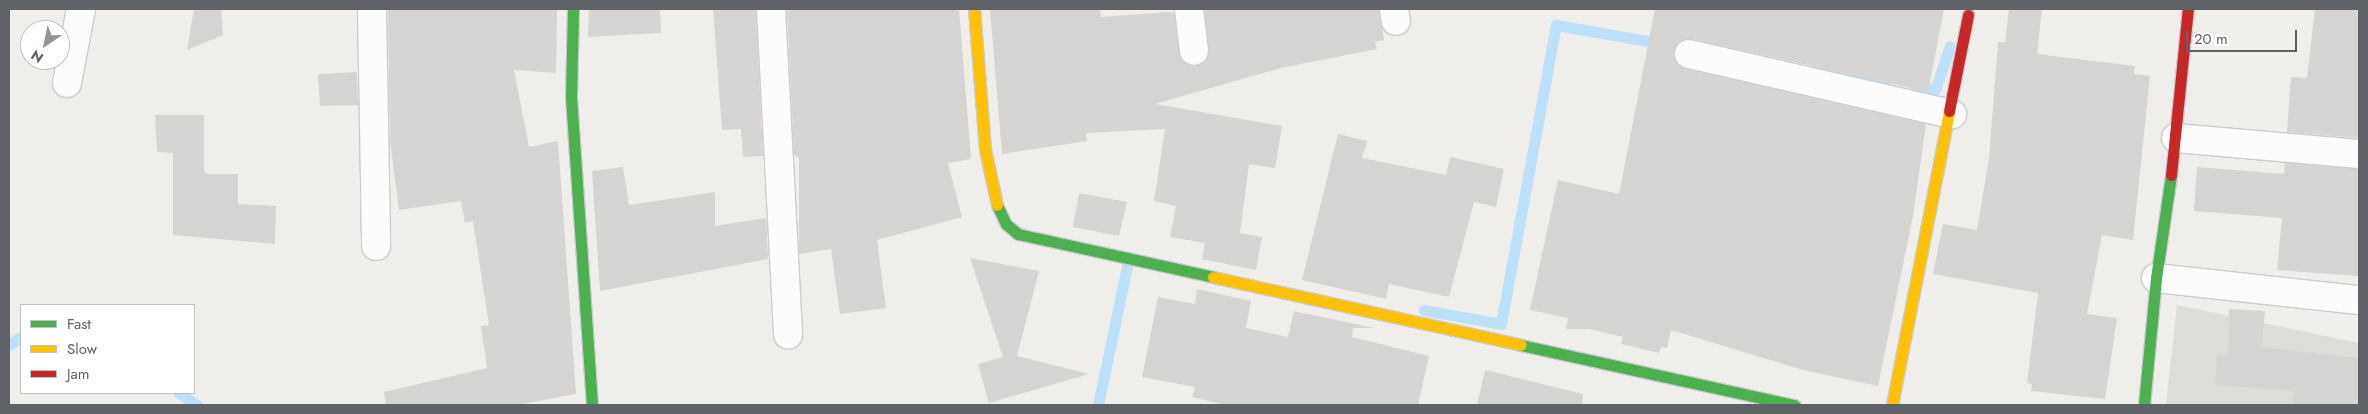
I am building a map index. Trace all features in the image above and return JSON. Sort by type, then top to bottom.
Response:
[{"type":"street","points":[[67,83],[81,9]]},
{"type":"street","points":[[372,9],[376,246]]},
{"type":"street","points":[[572,9],[570,97],[592,405]]},
{"type":"street","points":[[771,9],[788,335]]},
{"type":"street","points":[[974,9],[985,149],[995,200],[1006,224],[1018,234],[1795,405]]},
{"type":"street","points":[[1189,9],[1194,52]]},
{"type":"street","points":[[2144,405],[2156,278],[2176,138],[2188,9]]},
{"type":"street","points":[[1892,405],[1952,114],[1968,15]]},
{"type":"street","points":[[1689,54],[1952,114]]},
{"type":"street","points":[[2176,138],[2359,154]]},
{"type":"street","points":[[2156,278],[2359,300]]},
{"type":"shaded area","points":[[2177,305],[2359,343],[2359,405],[2166,405]]},
{"type":"building","points":[[194,9],[221,9],[223,35],[187,50]]},
{"type":"building","points":[[388,9],[557,9],[556,73],[514,70],[529,147],[558,141],[576,394],[517,405],[386,405],[384,392],[487,368],[481,326],[489,325],[473,221],[465,223],[461,201],[399,210],[390,141]]},
{"type":"building","points":[[589,9],[660,9],[661,33],[588,37]]},
{"type":"building","points":[[713,9],[756,9],[763,156],[743,157],[741,129],[722,130]]},
{"type":"building","points":[[787,9],[959,9],[971,159],[948,163],[962,217],[877,240],[886,308],[840,314],[831,249],[799,254],[799,158],[794,155]]},
{"type":"building","points":[[990,9],[1100,9],[1101,17],[1174,13],[1181,60],[1195,67],[1208,57],[1205,10],[1379,9],[1384,40],[1375,42],[1377,49],[1281,68],[1155,104],[1282,126],[1275,168],[1249,164],[1240,233],[1262,237],[1256,270],[1202,259],[1205,243],[1170,237],[1176,206],[1154,201],[1165,129],[1086,133],[1087,141],[1002,154]]},
{"type":"building","points":[[1655,9],[1944,9],[1928,92],[1692,39],[1678,43],[1674,51],[1678,65],[1686,69],[1926,124],[1913,216],[1878,386],[1803,370],[1671,330],[1667,348],[1661,347],[1659,353],[1621,344],[1623,337],[1589,329],[1566,329],[1568,318],[1530,310],[1558,180],[1619,194]]},
{"type":"building","points":[[2009,9],[2042,9],[2037,54],[2135,66],[2134,74],[2150,76],[2133,240],[2102,235],[2087,314],[2117,318],[2105,399],[2031,391],[2032,384],[2027,383],[2038,293],[1933,274],[1943,224],[1977,230],[1989,158],[1998,42],[2005,42]]},
{"type":"building","points":[[2315,9],[2359,9],[2359,138],[2287,132],[2291,77],[2307,78]]},
{"type":"building","points":[[357,72],[358,105],[320,106],[318,74]]},
{"type":"building","points":[[155,115],[204,115],[204,171],[207,174],[238,174],[238,204],[276,206],[275,244],[173,235],[173,153],[157,152]]},
{"type":"building","points":[[1338,134],[1367,141],[1362,158],[1446,175],[1450,157],[1504,169],[1496,207],[1474,202],[1449,297],[1389,284],[1386,299],[1302,280]]},
{"type":"building","points":[[2285,163],[2359,169],[2359,276],[2277,270],[2282,218],[2194,211],[2197,167],[2284,174]]},
{"type":"building","points":[[623,167],[629,205],[715,192],[715,226],[766,218],[768,259],[600,291],[592,171]]},
{"type":"building","points":[[1079,193],[1127,202],[1119,236],[1073,227]]},
{"type":"building","points":[[970,258],[1039,271],[1017,356],[1089,374],[989,403],[978,364],[1003,357]]},
{"type":"building","points":[[1197,289],[1251,301],[1246,328],[1288,337],[1294,311],[1374,328],[1353,328],[1352,337],[1429,356],[1418,405],[1225,405],[1192,397],[1195,387],[1142,377],[1158,297],[1195,304]]},
{"type":"building","points":[[2229,309],[2265,311],[2262,347],[2359,358],[2359,405],[2292,405],[2294,391],[2215,385],[2217,355],[2228,356]]},
{"type":"building","points":[[1485,370],[1583,394],[1582,405],[1477,405]]},
{"type":"waterway","points":[[1424,310],[1501,324],[1556,25],[1693,49]]},
{"type":"waterway","points":[[1915,87],[1935,90],[1950,46]]},
{"type":"waterway","points":[[1817,70],[1885,82]]},
{"type":"waterway","points":[[1098,405],[1129,257]]},
{"type":"waterway","points":[[9,345],[20,338]]},
{"type":"waterway","points":[[180,394],[197,405]]},
{"type":"traffic: fast","points":[[573,9],[571,97],[592,405]]},
{"type":"traffic: fast","points":[[2144,405],[2156,278],[2171,175]]},
{"type":"traffic: fast","points":[[997,205],[1006,224],[1018,234],[1213,277]]},
{"type":"traffic: fast","points":[[1521,345],[1795,405]]},
{"type":"traffic: slow","points":[[974,9],[985,149],[997,205]]},
{"type":"traffic: slow","points":[[1892,405],[1949,111]]},
{"type":"traffic: slow","points":[[1213,277],[1521,345]]},
{"type":"traffic: jam","points":[[2171,175],[2188,9]]},
{"type":"traffic: jam","points":[[1949,111],[1968,15]]}]
